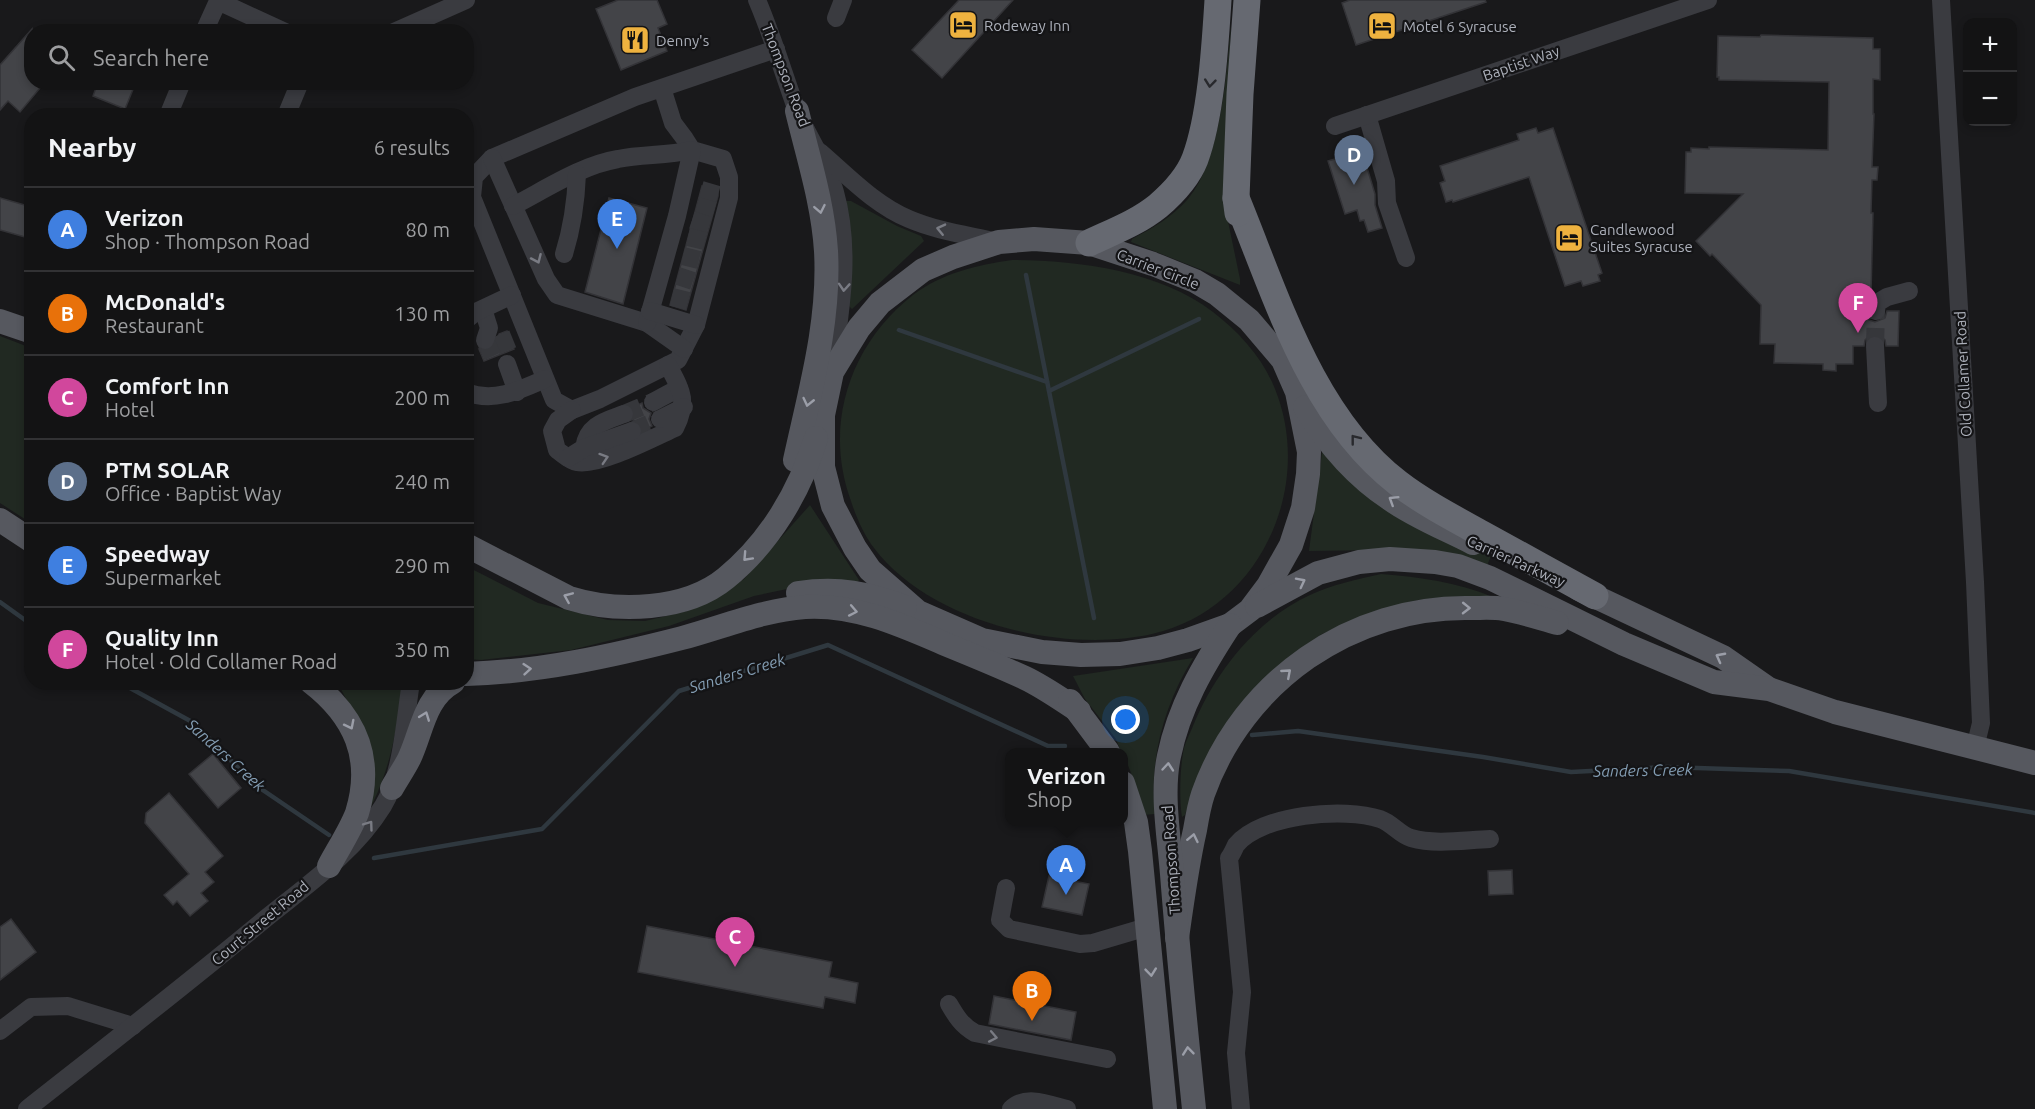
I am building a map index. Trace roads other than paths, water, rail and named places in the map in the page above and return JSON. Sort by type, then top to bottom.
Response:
[{"type":"highway","points":[[1089,243],[1134,222],[1158,206],[1173,191],[1191,166],[1208,98],[1218,0]]},
{"type":"highway","points":[[1247,0],[1236,198],[1240,239],[1283,360]]},
{"type":"highway","points":[[1236,198],[1310,376],[1322,396],[1363,449],[1398,483],[1447,515],[1595,596]]},
{"type":"main road","points":[[783,512],[818,356],[824,318],[826,281],[826,251],[822,223],[797,111]]},
{"type":"main road","name":"Carrier Circle","points":[[1034,239],[1089,243],[1153,264],[1195,281],[1217,294],[1249,320],[1283,360],[1297,392],[1309,452],[1303,508],[1291,545],[1268,586],[1250,610],[1230,625],[1178,643],[1120,654],[1082,655],[1042,652],[982,640],[918,612],[870,570],[855,548],[833,506],[823,467],[823,415],[832,372],[859,327],[895,290],[923,270],[953,257],[999,242],[1034,239]]},
{"type":"main road","points":[[0,321],[24,329]]},
{"type":"main road","name":"Carrier Parkway","points":[[1297,392],[1314,422],[1350,467],[1392,501],[1493,552],[1595,596],[1723,657],[1769,689]]},
{"type":"main road","points":[[474,549],[569,598],[585,603],[612,607],[645,607],[690,597],[725,579],[768,534],[783,512],[808,465],[823,415]]},
{"type":"main road","points":[[0,520],[24,536]]},
{"type":"main road","name":"Carrier Parkway","points":[[1250,610],[1318,573],[1359,562],[1390,559],[1458,566],[1490,578],[1624,644],[1714,682],[1769,689],[1835,712],[2035,763]]},
{"type":"main road","points":[[612,654],[751,602],[807,592],[855,592],[875,596],[918,612]]},
{"type":"main road","points":[[474,675],[543,667],[612,654],[683,638],[779,610],[807,607],[846,610],[871,615],[911,630],[1026,678],[1079,711]]},
{"type":"main road","points":[[1177,938],[1190,850],[1202,796],[1219,756],[1235,730],[1271,686],[1299,662],[1340,637],[1372,622],[1409,613],[1450,608],[1503,609],[1556,622],[1624,644]]},
{"type":"main road","name":"Thompson Road","points":[[1194,1109],[1177,938],[1166,791],[1168,759],[1174,734],[1192,687],[1230,625]]},
{"type":"main road","points":[[982,640],[1049,677],[1079,711],[1105,748]]},
{"type":"main road","points":[[320,690],[342,711],[352,726],[363,763],[363,789],[356,815],[329,866]]},
{"type":"main road","points":[[392,788],[409,759],[430,703],[440,690]]},
{"type":"main road","name":"Thompson Road","points":[[1128,798],[1136,822],[1165,1109]]},
{"type":"street","points":[[412,24],[466,0]]},
{"type":"street","name":"Thompson Road","points":[[757,0],[797,111],[835,191],[845,259],[844,290],[832,372]]},
{"type":"street","points":[[836,18],[843,0]]},
{"type":"street","name":"Baptist Way","points":[[1335,126],[1708,0]]},
{"type":"street","name":"Old Collamer Road","points":[[1941,0],[1975,582],[1981,723],[1975,748]]},
{"type":"street","points":[[208,24],[218,1],[268,24]]},
{"type":"street","points":[[474,177],[492,158],[635,97],[776,49]]},
{"type":"street","points":[[662,88],[673,123],[692,150],[702,215],[679,299],[696,325]]},
{"type":"street","points":[[171,108],[179,90]]},
{"type":"street","points":[[289,108],[297,90]]},
{"type":"street","points":[[1367,115],[1386,182],[1387,203],[1406,258]]},
{"type":"street","name":"Thompson Road","points":[[817,149],[869,194],[907,218],[932,228],[999,242]]},
{"type":"street","points":[[513,206],[577,174],[617,159],[670,155],[692,150],[723,159],[729,177],[702,215],[679,299],[649,317]]},
{"type":"street","points":[[492,158],[546,279],[557,295],[649,317],[696,325]]},
{"type":"street","points":[[564,254],[570,237],[577,174]]},
{"type":"street","points":[[474,202],[554,400],[572,410]]},
{"type":"street","points":[[1876,311],[1877,303],[1887,297],[1909,291]]},
{"type":"street","points":[[474,315],[512,295]]},
{"type":"street","points":[[483,309],[491,334]]},
{"type":"street","points":[[649,317],[684,349]]},
{"type":"street","points":[[632,431],[576,453],[557,450],[552,431],[558,420],[572,410],[600,399],[678,360],[696,325]]},
{"type":"street","points":[[1875,346],[1878,404]]},
{"type":"street","points":[[503,357],[517,392]]},
{"type":"street","points":[[624,414],[594,428],[586,436],[576,453],[578,462],[595,461],[627,450],[675,428],[684,407],[679,388],[668,366]]},
{"type":"street","points":[[474,396],[512,394],[545,379]]},
{"type":"street","points":[[653,402],[679,388]]},
{"type":"street","points":[[660,419],[684,407]]},
{"type":"street","name":"Court Street Road","points":[[27,1109],[200,973],[359,839],[383,806],[392,788],[410,690]]},
{"type":"street","points":[[1241,1109],[1236,1053],[1242,992],[1230,877],[1230,858],[1236,845],[1249,835],[1277,822],[1316,814],[1354,813],[1383,819],[1409,838],[1426,841],[1490,839]]},
{"type":"street","points":[[1006,888],[1000,920],[1009,929],[1080,944],[1094,944],[1147,927]]},
{"type":"street","points":[[949,1004],[959,1022],[966,1029],[975,1033],[1107,1059]]},
{"type":"street","points":[[0,1030],[31,1007],[68,1006],[133,1026]]},
{"type":"street","points":[[1011,1109],[1022,1102],[1031,1101],[1067,1109]]},
{"type":"waterway","points":[[1026,275],[1094,618]]},
{"type":"waterway","points":[[1049,391],[1199,319]]},
{"type":"waterway","points":[[899,330],[1047,382]]},
{"type":"waterway","name":"Sanders Creek","points":[[0,602],[24,619]]},
{"type":"waterway","name":"Sanders Creek","points":[[374,858],[542,829],[679,691],[828,645],[1048,746],[1065,746]]},
{"type":"waterway","name":"Sanders Creek","points":[[134,690],[194,723],[254,784],[329,835]]},
{"type":"waterway","name":"Sanders Creek","points":[[1252,735],[1298,731],[1571,772],[1667,767],[1789,771],[2035,813]]},
{"type":"tunnel","points":[[701,190],[718,195]]},
{"type":"tunnel","points":[[697,206],[714,211]]},
{"type":"tunnel","points":[[692,220],[710,226]]},
{"type":"tunnel","points":[[688,237],[705,241]]},
{"type":"tunnel","points":[[683,256],[699,260]]},
{"type":"tunnel","points":[[678,276],[693,281]]},
{"type":"tunnel","points":[[672,297],[688,301]]},
{"type":"tunnel","points":[[1875,346],[1876,311]]},
{"type":"tunnel","points":[[501,334],[508,351]]},
{"type":"tunnel","points":[[485,340],[493,357]]},
{"type":"tunnel","points":[[624,414],[653,402]]},
{"type":"tunnel","points":[[632,431],[660,419]]},
{"type":"place","name":"Rodeway Inn","points":[[963,25]]},
{"type":"place","name":"Motel 6 Syracuse","points":[[1382,26]]},
{"type":"place","name":"Denny's","points":[[635,40]]},
{"type":"place","name":"PTM SOLAR","points":[[1354,185]]},
{"type":"place","name":"Candlewood Suites Syracuse","points":[[1569,238]]},
{"type":"place","name":"Speedway","points":[[617,249]]},
{"type":"place","name":"Quality Inn","points":[[1858,333]]},
{"type":"place","name":"Verizon","points":[[1066,895]]},
{"type":"place","name":"Comfort Inn","points":[[735,967]]},
{"type":"place","name":"McDonald's","points":[[1032,1021]]}]
